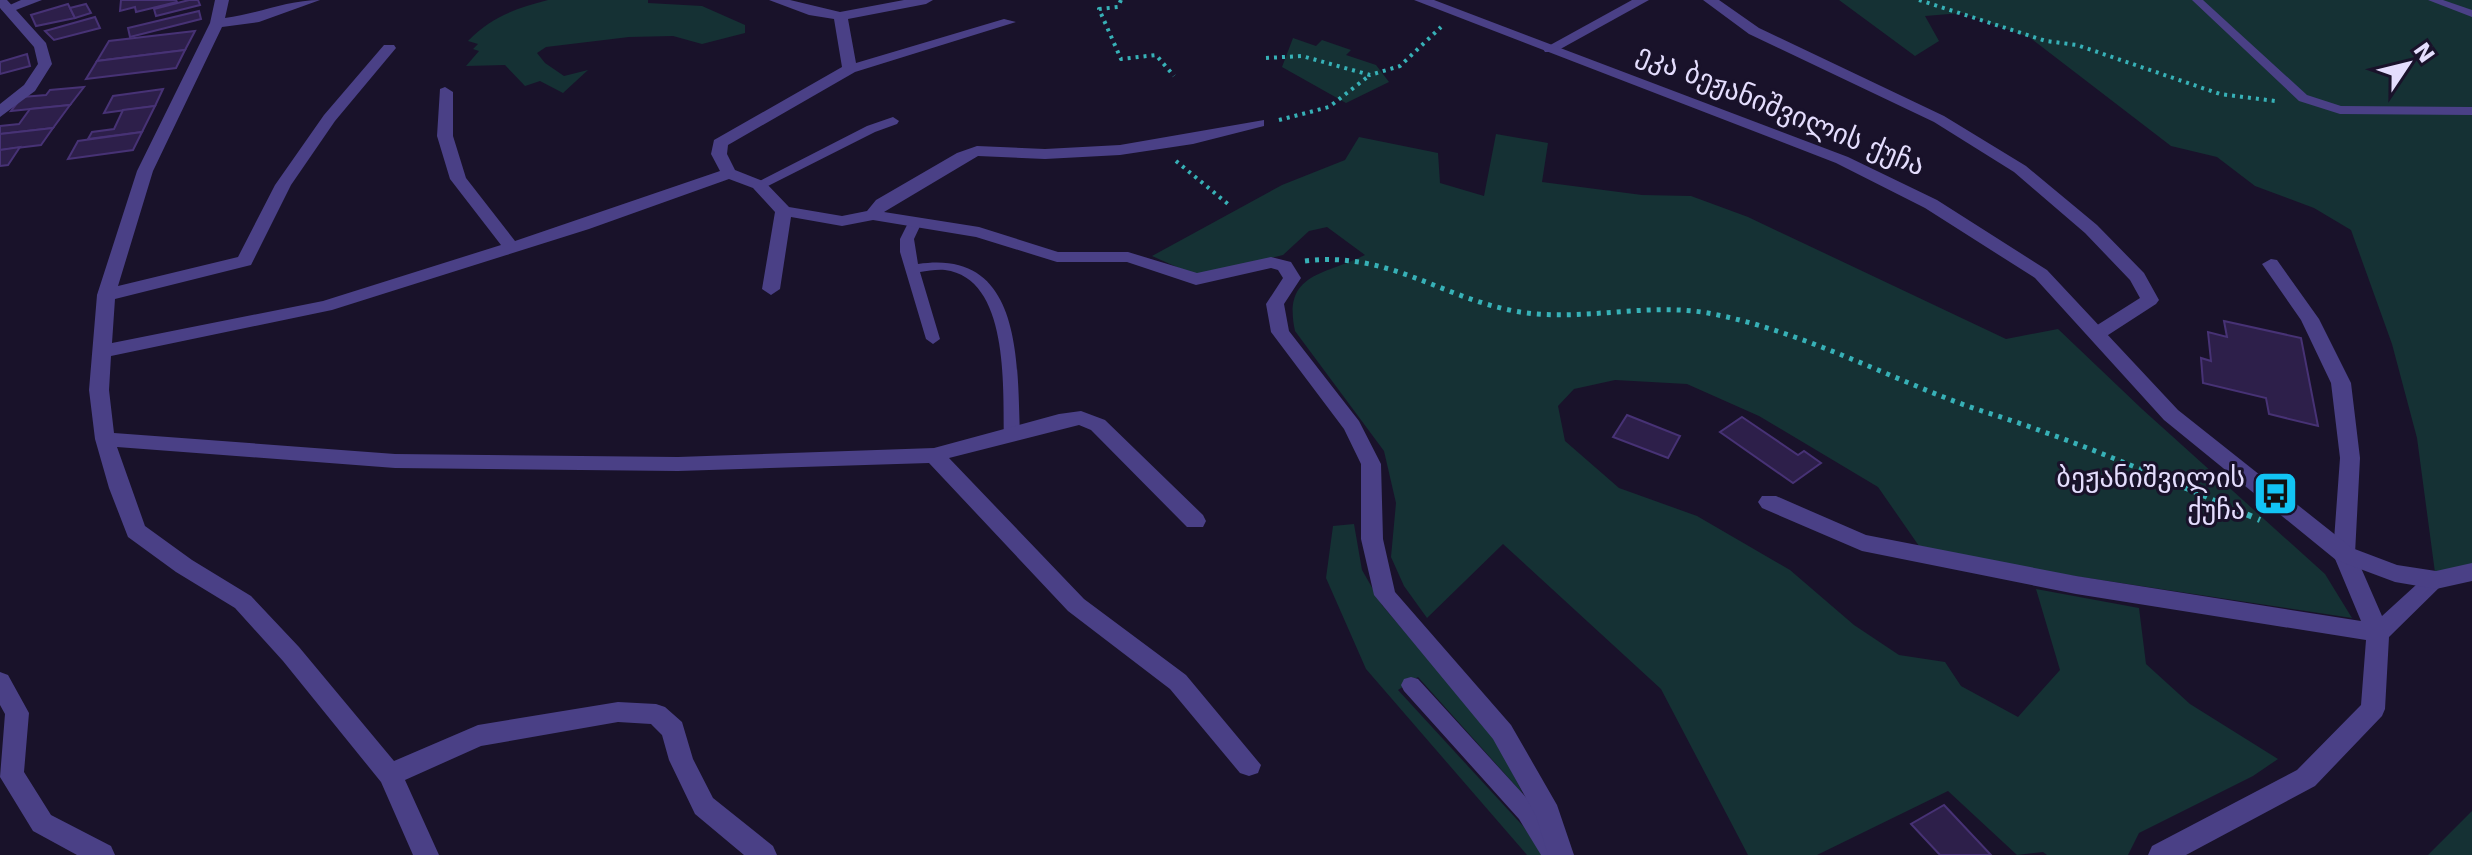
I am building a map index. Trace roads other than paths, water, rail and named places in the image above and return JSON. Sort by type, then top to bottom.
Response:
[{"type":"street","points":[[3,4],[35,0]]},
{"type":"street","points":[[222,0],[217,23],[145,171],[106,295],[99,390],[105,439],[136,531],[184,566],[243,602],[301,666],[390,775],[426,855]]},
{"type":"street","points":[[217,23],[254,19],[313,0]]},
{"type":"street","points":[[776,0],[814,12],[840,16],[926,0]]},
{"type":"street","name":"ეკა ბეჟანიშვილის ქუჩა","points":[[1421,0],[1842,160],[1931,204],[2041,274],[2171,415],[2344,554],[2378,633],[2373,709],[2306,778],[2161,855]]},
{"type":"street","points":[[1550,49],[1642,0]]},
{"type":"street","points":[[1710,0],[1754,31],[1939,119],[2020,169],[2091,229],[2138,277],[2150,300],[2098,333]]},
{"type":"street","points":[[0,112],[30,88],[45,64],[41,46],[3,4]]},
{"type":"street","points":[[840,16],[850,69]]},
{"type":"street","points":[[1009,22],[850,69],[720,143],[719,154],[729,173],[759,185],[784,211],[842,221],[873,215],[979,232],[1057,257],[1128,257],[1196,279],[1271,262],[1285,266],[1292,278],[1275,304],[1280,332],[1352,426],[1371,464],[1372,539],[1385,595],[1502,732],[1548,813],[1561,855]]},
{"type":"street","points":[[106,295],[245,261],[283,185],[329,118],[389,48]]},
{"type":"street","points":[[445,92],[445,136],[458,179],[512,248]]},
{"type":"street","points":[[873,215],[882,204],[963,156],[977,151],[1087,151],[1156,146],[1221,135],[1259,123]]},
{"type":"street","points":[[103,351],[326,306],[512,248],[729,173]]},
{"type":"street","points":[[771,289],[784,211]]},
{"type":"street","points":[[2271,264],[2310,319],[2341,383],[2350,458],[2344,554],[2395,573],[2436,580],[2472,572]]},
{"type":"street","points":[[105,439],[395,461],[678,464],[934,455],[1081,418],[1098,425],[1195,521]]},
{"type":"street","points":[[934,455],[1076,605],[1178,682],[1249,765]]},
{"type":"street","points":[[1769,502],[1862,543],[2076,585],[2378,633],[2436,580]]},
{"type":"street","points":[[0,682],[17,713],[11,774],[42,823],[102,855]]},
{"type":"street","points":[[390,775],[478,736],[618,712],[656,714],[673,729],[681,760],[704,806],[764,855]]},
{"type":"lane","points":[[2197,0],[2303,98],[2320,106],[2340,110],[2472,111]]},
{"type":"lane","points":[[2433,0],[2472,14]]},
{"type":"lane","points":[[759,185],[893,121]]},
{"type":"lane","points":[[915,222],[907,239],[933,339]]},
{"type":"lane","points":[[913,269],[948,265],[970,274],[993,297],[1006,332],[1012,434]]},
{"type":"lane","points":[[1411,685],[1526,812],[1553,855]]},
{"type":"place","name":"ბეჟანიშვილის ქუჩა","points":[[2276,493]]}]
